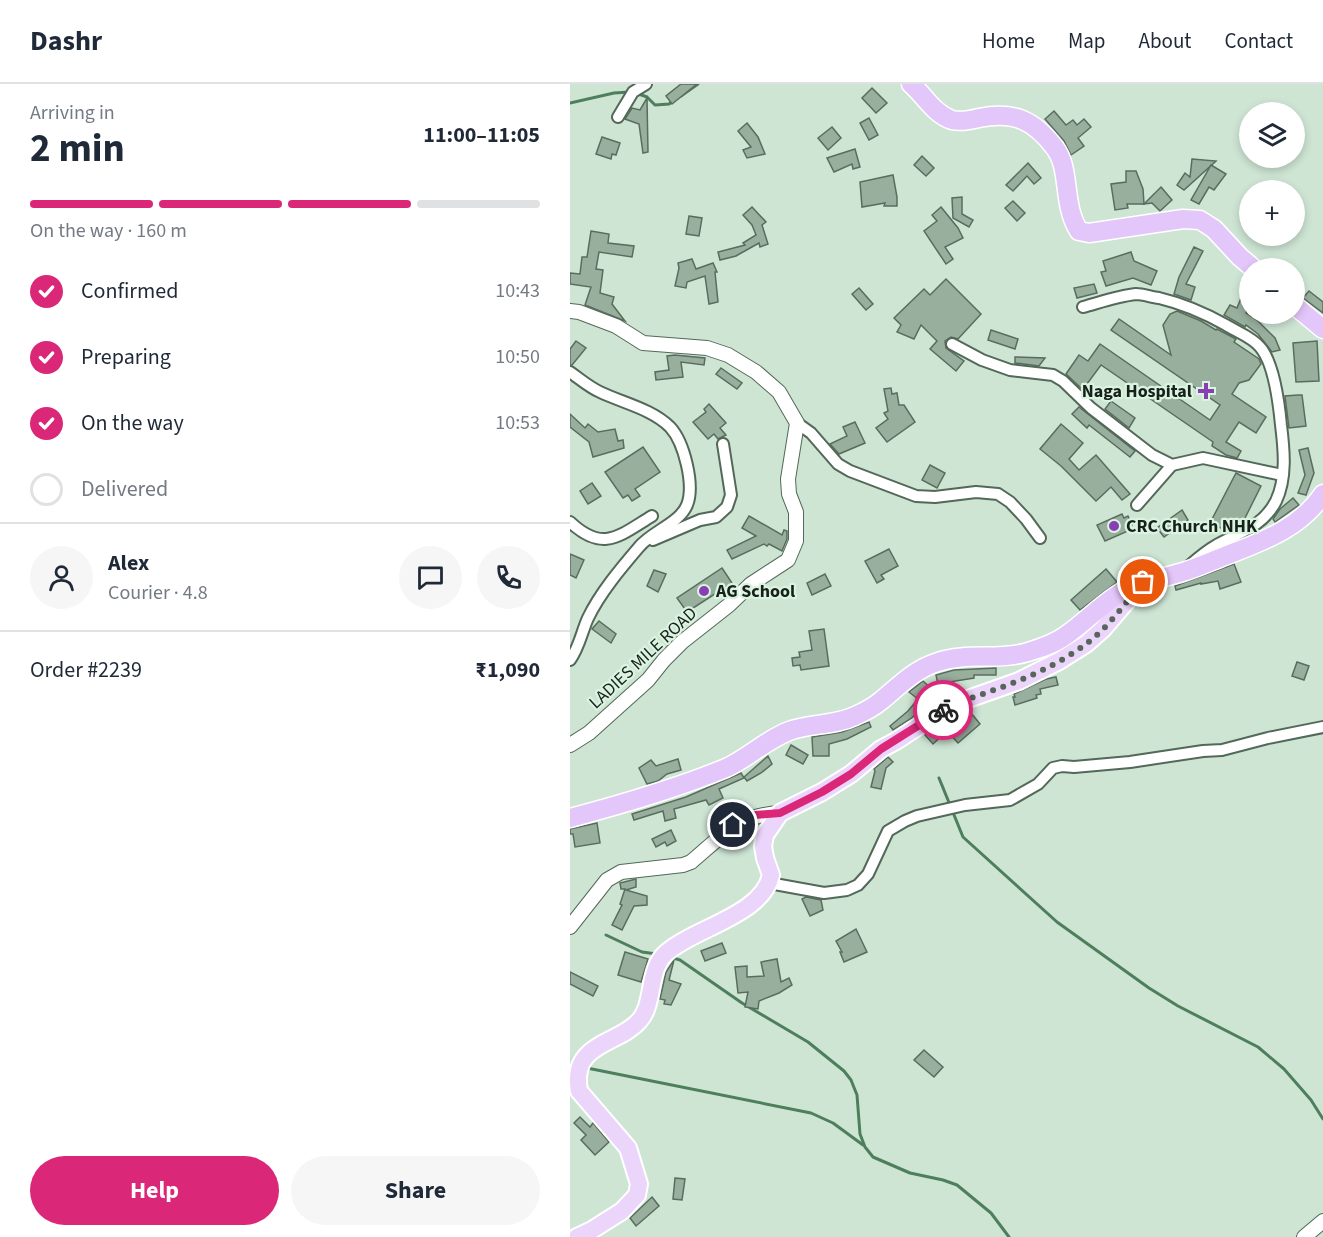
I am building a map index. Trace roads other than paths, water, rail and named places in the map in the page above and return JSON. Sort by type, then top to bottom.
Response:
[{"type":"highway","points":[[911,84],[939,114],[954,121],[1002,115],[1020,118],[1040,130],[1057,151],[1065,171],[1066,195],[1074,223],[1079,231],[1089,233],[1183,219],[1200,220],[1214,229],[1241,258]]},
{"type":"highway","points":[[1305,314],[1323,329]]},
{"type":"highway","points":[[570,818],[627,803],[728,767],[788,732],[802,727],[830,724],[853,717],[880,702],[921,669],[939,661],[963,657],[1008,656],[1046,646],[1064,637],[1108,600],[1143,582],[1183,572],[1275,537],[1305,516],[1323,494]]},
{"type":"main road","points":[[577,1237],[622,1211],[638,1195],[639,1184],[628,1148],[579,1091],[574,1071],[577,1061],[594,1045],[639,1022],[646,1009],[657,966],[664,954],[675,945],[750,905],[769,883],[771,875],[763,846],[765,835],[780,813],[822,792],[851,774],[881,749],[951,705],[1019,681],[1059,661],[1086,644],[1103,629],[1143,582]]},
{"type":"street","points":[[618,117],[633,92],[646,84]]},
{"type":"street","points":[[1083,307],[1116,297],[1139,294],[1192,307],[1254,341],[1262,348],[1278,399],[1283,444],[1282,475],[1276,500],[1256,526],[1214,546],[1183,572]]},
{"type":"street","points":[[570,312],[579,312],[616,326],[643,343],[707,348],[728,355],[756,372],[779,392],[797,423],[811,433],[838,465],[916,496],[935,497],[976,492],[998,494],[1010,502],[1040,538]]},
{"type":"street","points":[[952,344],[982,360],[1010,370],[1053,375],[1152,455],[1172,465]]},
{"type":"street","points":[[570,372],[601,393],[659,417],[672,429],[686,460],[690,476],[690,491],[686,506],[678,516],[640,545],[589,616],[570,660]]},
{"type":"street","name":"LADIES MILE ROAD","points":[[570,745],[589,733],[648,680],[682,642],[729,605],[751,584],[788,560],[796,542],[796,512],[789,494],[788,479],[797,423]]},
{"type":"street","points":[[640,545],[700,520],[716,516],[727,507],[731,495],[723,444]]},
{"type":"street","points":[[1137,505],[1172,465],[1203,458],[1282,475]]},
{"type":"street","points":[[570,522],[583,534],[594,539],[609,540],[652,516]]},
{"type":"street","points":[[769,883],[824,893],[847,890],[858,885],[868,874],[888,831],[917,816],[957,807],[1010,800],[1038,784],[1053,768],[1130,762],[1222,750],[1323,727]]},
{"type":"street","points":[[570,927],[607,880],[621,872],[683,865],[691,862],[733,825],[755,815],[780,813]]},
{"type":"street","points":[[1304,1237],[1323,1221]]},
{"type":"waterway","points":[[681,96],[698,84]]},
{"type":"waterway","points":[[570,103],[614,93],[630,92]]},
{"type":"waterway","points":[[636,93],[647,97],[655,105],[669,104],[673,101]]},
{"type":"waterway","points":[[939,778],[963,837],[1057,922],[1149,988],[1178,1006],[1258,1047],[1284,1069],[1311,1100],[1323,1119]]},
{"type":"waterway","points":[[606,935],[642,952],[657,954]]},
{"type":"waterway","points":[[670,957],[680,960],[742,1003],[808,1042],[844,1071],[851,1080],[857,1095],[860,1134],[865,1147],[873,1157],[910,1173],[957,1185],[991,1213],[1009,1237]]},
{"type":"waterway","points":[[587,1068],[811,1113],[833,1123],[863,1145]]},
{"type":"place","name":"Naga Hospital","points":[[1206,391]]},
{"type":"place","name":"CRC Church NHK","points":[[1114,526]]},
{"type":"place","name":"AG School","points":[[704,591]]}]
